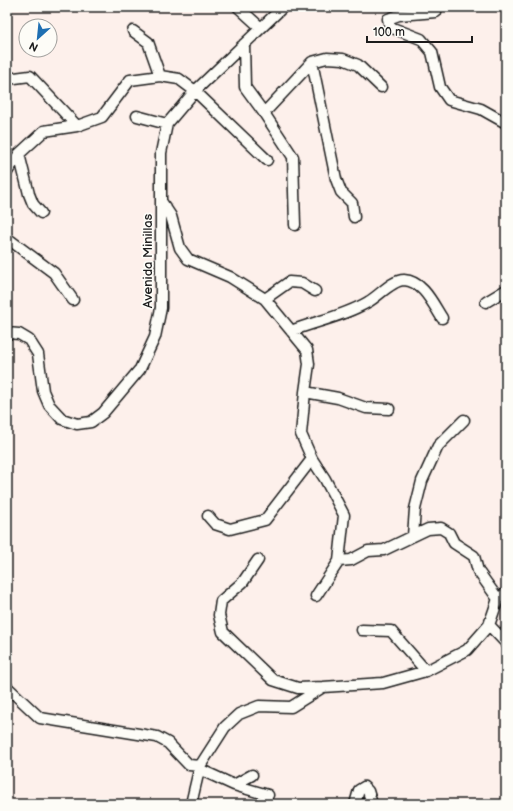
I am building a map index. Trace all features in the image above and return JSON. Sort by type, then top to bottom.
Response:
[{"type":"street","points":[[238,7],[261,28]]},
{"type":"street","name":"Avenida Minillas","points":[[7,333],[19,334],[29,340],[32,344],[38,354],[43,391],[49,406],[62,419],[77,424],[91,422],[104,413],[140,369],[155,337],[161,308],[161,153],[167,124],[195,91],[283,7]]},
{"type":"street","points":[[436,12],[399,15],[388,19],[390,27],[420,39],[432,52],[440,87],[449,100],[481,109],[506,123]]},
{"type":"street","points":[[133,31],[148,42],[160,76]]},
{"type":"street","points":[[244,44],[245,87],[293,157],[295,225]]},
{"type":"street","points":[[264,113],[312,62],[327,58],[342,59],[358,65],[381,87]]},
{"type":"street","points":[[312,62],[336,179],[341,192],[352,203],[354,217]]},
{"type":"street","points":[[7,79],[30,76],[77,126]]},
{"type":"street","points":[[7,172],[19,154],[44,131],[77,126],[102,117],[130,80],[160,76],[179,79],[195,91],[267,160]]},
{"type":"street","points":[[137,116],[167,124]]},
{"type":"street","points":[[19,154],[29,194],[33,204],[41,213]]},
{"type":"street","points":[[161,201],[171,216],[180,248],[188,259],[230,277],[265,299],[307,350],[309,364],[304,392],[301,434],[312,459],[325,479],[344,515],[339,561],[316,596]]},
{"type":"street","points":[[7,238],[54,273],[73,300]]},
{"type":"street","points":[[291,331],[325,319],[339,316],[358,308],[377,297],[395,282],[404,280],[414,283],[427,294],[442,318]]},
{"type":"street","points":[[265,299],[289,282],[302,283],[315,291]]},
{"type":"street","points":[[486,302],[506,290]]},
{"type":"street","points":[[304,392],[338,398],[366,408],[389,409]]},
{"type":"street","points":[[413,536],[415,509],[422,481],[438,446],[464,420]]},
{"type":"street","points":[[208,516],[215,524],[230,528],[265,520],[312,459]]},
{"type":"street","points":[[258,560],[242,582],[221,601],[219,615],[224,632],[273,680],[298,688],[383,683],[426,671],[467,650],[489,624],[502,596],[478,571],[474,556],[454,543],[449,533],[441,528],[428,529],[384,550],[368,551],[352,560],[339,561]]},
{"type":"street","points":[[489,624],[506,643]]},
{"type":"street","points":[[362,630],[391,631],[426,671]]},
{"type":"street","points":[[7,687],[40,718],[156,737],[168,744],[188,764],[234,785],[268,795]]},
{"type":"street","points":[[191,804],[199,768],[225,727],[239,714],[259,706],[291,707],[324,687]]},
{"type":"street","points":[[234,785],[252,775]]},
{"type":"street","points":[[355,804],[359,790],[364,787],[368,791],[372,804]]}]
